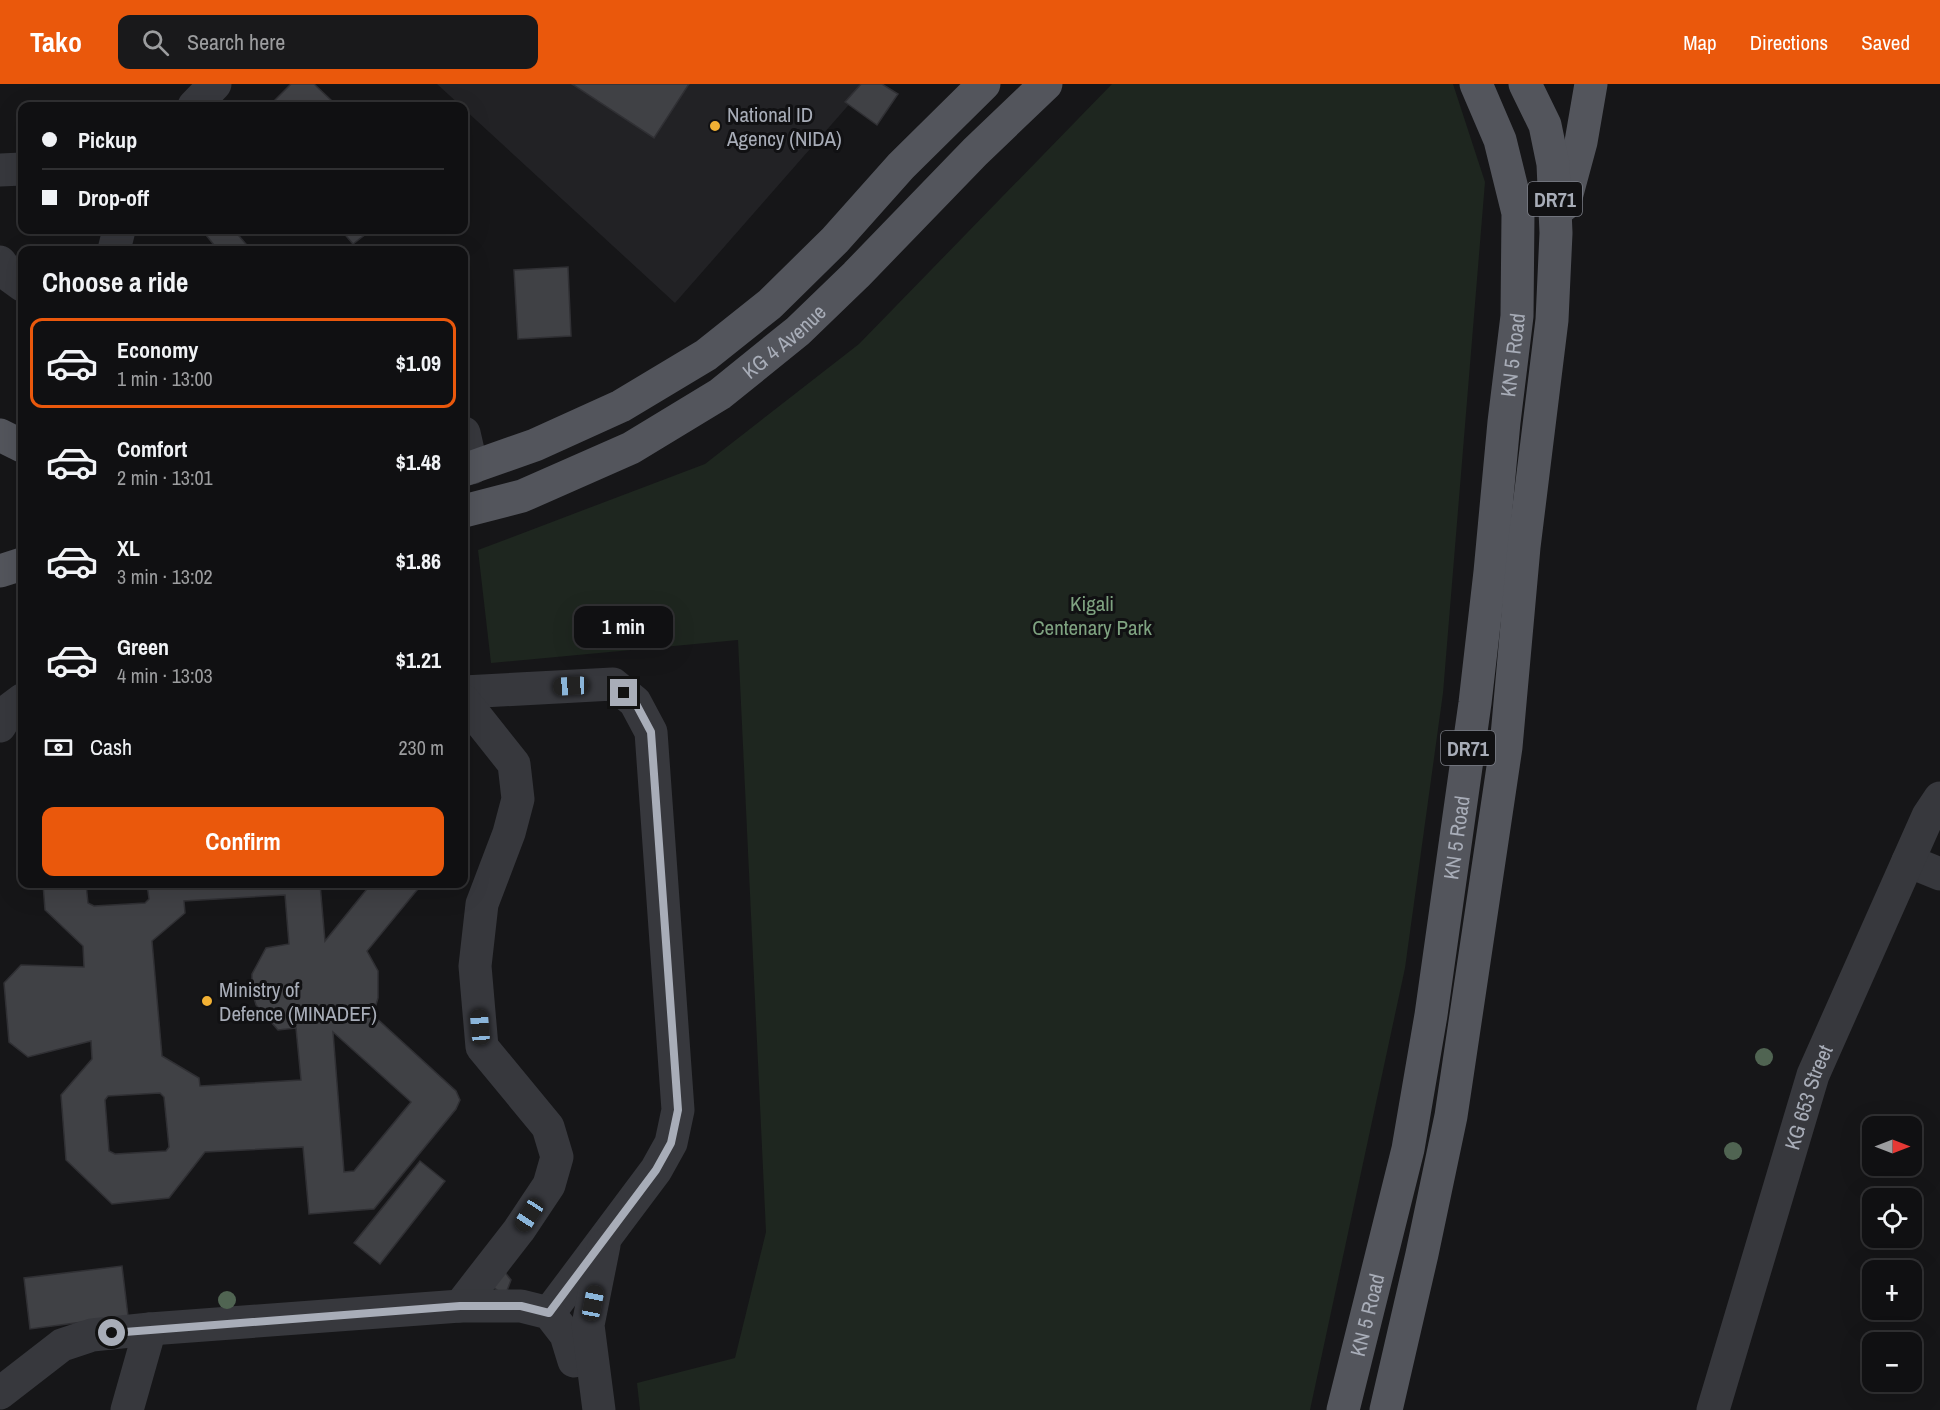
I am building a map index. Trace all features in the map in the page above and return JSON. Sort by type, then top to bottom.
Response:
[{"type":"main road","name":"KG 4 Avenue","points":[[468,469],[535,445],[621,406],[706,355],[770,304],[835,240],[901,166],[984,84]]},
{"type":"main road","name":"KG 4 Avenue","points":[[468,510],[522,496],[631,448],[720,394],[798,331],[856,275],[975,152],[1046,84]]},
{"type":"main road","name":"KN 5 Road","points":[[1343,1410],[1408,1149],[1431,1015],[1475,703],[1517,316],[1518,213],[1500,140],[1476,84]]},
{"type":"main road","name":"KN 5 Road","points":[[1386,1410],[1451,1116],[1503,770],[1524,547],[1552,320],[1556,233],[1553,164],[1545,125],[1526,84]]},
{"type":"main road","points":[[1556,233],[1581,142],[1591,84]]},
{"type":"main road","points":[[942,125],[975,152]]},
{"type":"main road","points":[[0,435],[18,444]]},
{"type":"main road","points":[[0,571],[18,565]]},
{"type":"street","points":[[198,102],[215,84]]},
{"type":"street","points":[[0,170],[18,169]]},
{"type":"street","points":[[0,262],[11,277],[18,282]]},
{"type":"street","points":[[468,692],[613,684],[635,702],[651,732],[678,1110],[671,1143],[656,1170],[549,1313]]},
{"type":"street","points":[[0,726],[10,709],[18,703]]},
{"type":"street","points":[[460,1306],[519,1230],[549,1185],[557,1157],[548,1127],[482,1047],[475,966],[482,904],[509,833],[518,798],[514,764],[468,706]]},
{"type":"street","name":"KG 653 Street","points":[[1713,1410],[1813,1074],[1928,816],[1940,798]]},
{"type":"street","points":[[1908,861],[1940,874]]},
{"type":"street","points":[[598,1410],[588,1325],[605,1237]]},
{"type":"street","points":[[0,1393],[62,1345],[92,1335],[460,1306],[521,1306],[549,1313],[566,1335],[574,1361]]},
{"type":"street","points":[[127,1410],[150,1329]]},
{"type":"street","points":[[0,1401],[7,1410]]},
{"type":"shaded area","points":[[437,84],[867,84],[675,303],[468,113],[468,102],[457,102]]},
{"type":"green space","name":"Kigali Centenary Park","points":[[1112,84],[1453,84],[1485,182],[1443,693],[1405,968],[1310,1410],[640,1410],[637,1383],[735,1358],[766,1232],[738,640],[491,663],[478,550],[705,464],[859,344]]},
{"type":"building","points":[[291,84],[314,84],[333,102],[273,102]]},
{"type":"building","points":[[572,84],[689,84],[654,138]]},
{"type":"building","points":[[861,84],[882,84],[898,94],[877,125],[845,102]]},
{"type":"building","points":[[205,234],[237,234],[248,246],[215,246]]},
{"type":"building","points":[[344,234],[366,234],[353,244]]},
{"type":"building","points":[[568,267],[571,336],[518,339],[514,270]]},
{"type":"building","points":[[43,888],[86,888],[88,903],[94,906],[145,903],[149,899],[148,888],[320,888],[325,941],[368,888],[419,888],[367,951],[378,971],[378,998],[373,1015],[456,1091],[460,1100],[456,1109],[374,1209],[309,1214],[303,1147],[205,1152],[169,1198],[112,1204],[66,1160],[61,1095],[92,1059],[91,1041],[28,1057],[9,1042],[4,983],[21,965],[84,967],[83,946],[45,910]],"holes":[[[285,895],[289,944],[266,948],[252,974],[252,991],[256,1005],[278,1030],[296,1028],[301,1080],[200,1086],[199,1078],[162,1056],[152,941],[185,913],[184,901]],[[333,1032],[411,1102],[354,1171],[344,1172]],[[160,1093],[164,1097],[169,1147],[166,1151],[115,1154],[109,1151],[105,1100],[108,1096]]]},
{"type":"building","points":[[420,1161],[445,1181],[380,1264],[354,1243]]},
{"type":"building","points":[[491,1254],[511,1280],[505,1296],[476,1274]]},
{"type":"building","points":[[122,1266],[128,1316],[30,1329],[24,1278]]},
{"type":"place","name":"National ID Agency (NIDA)","points":[[715,126]]},
{"type":"place","name":"Ministry of Defence (MINADEF)","points":[[207,1001]]},
{"type":"route","points":[[112,1333],[460,1306],[521,1306],[549,1313],[656,1170],[671,1143],[678,1110],[651,732],[635,702],[624,693]]}]
